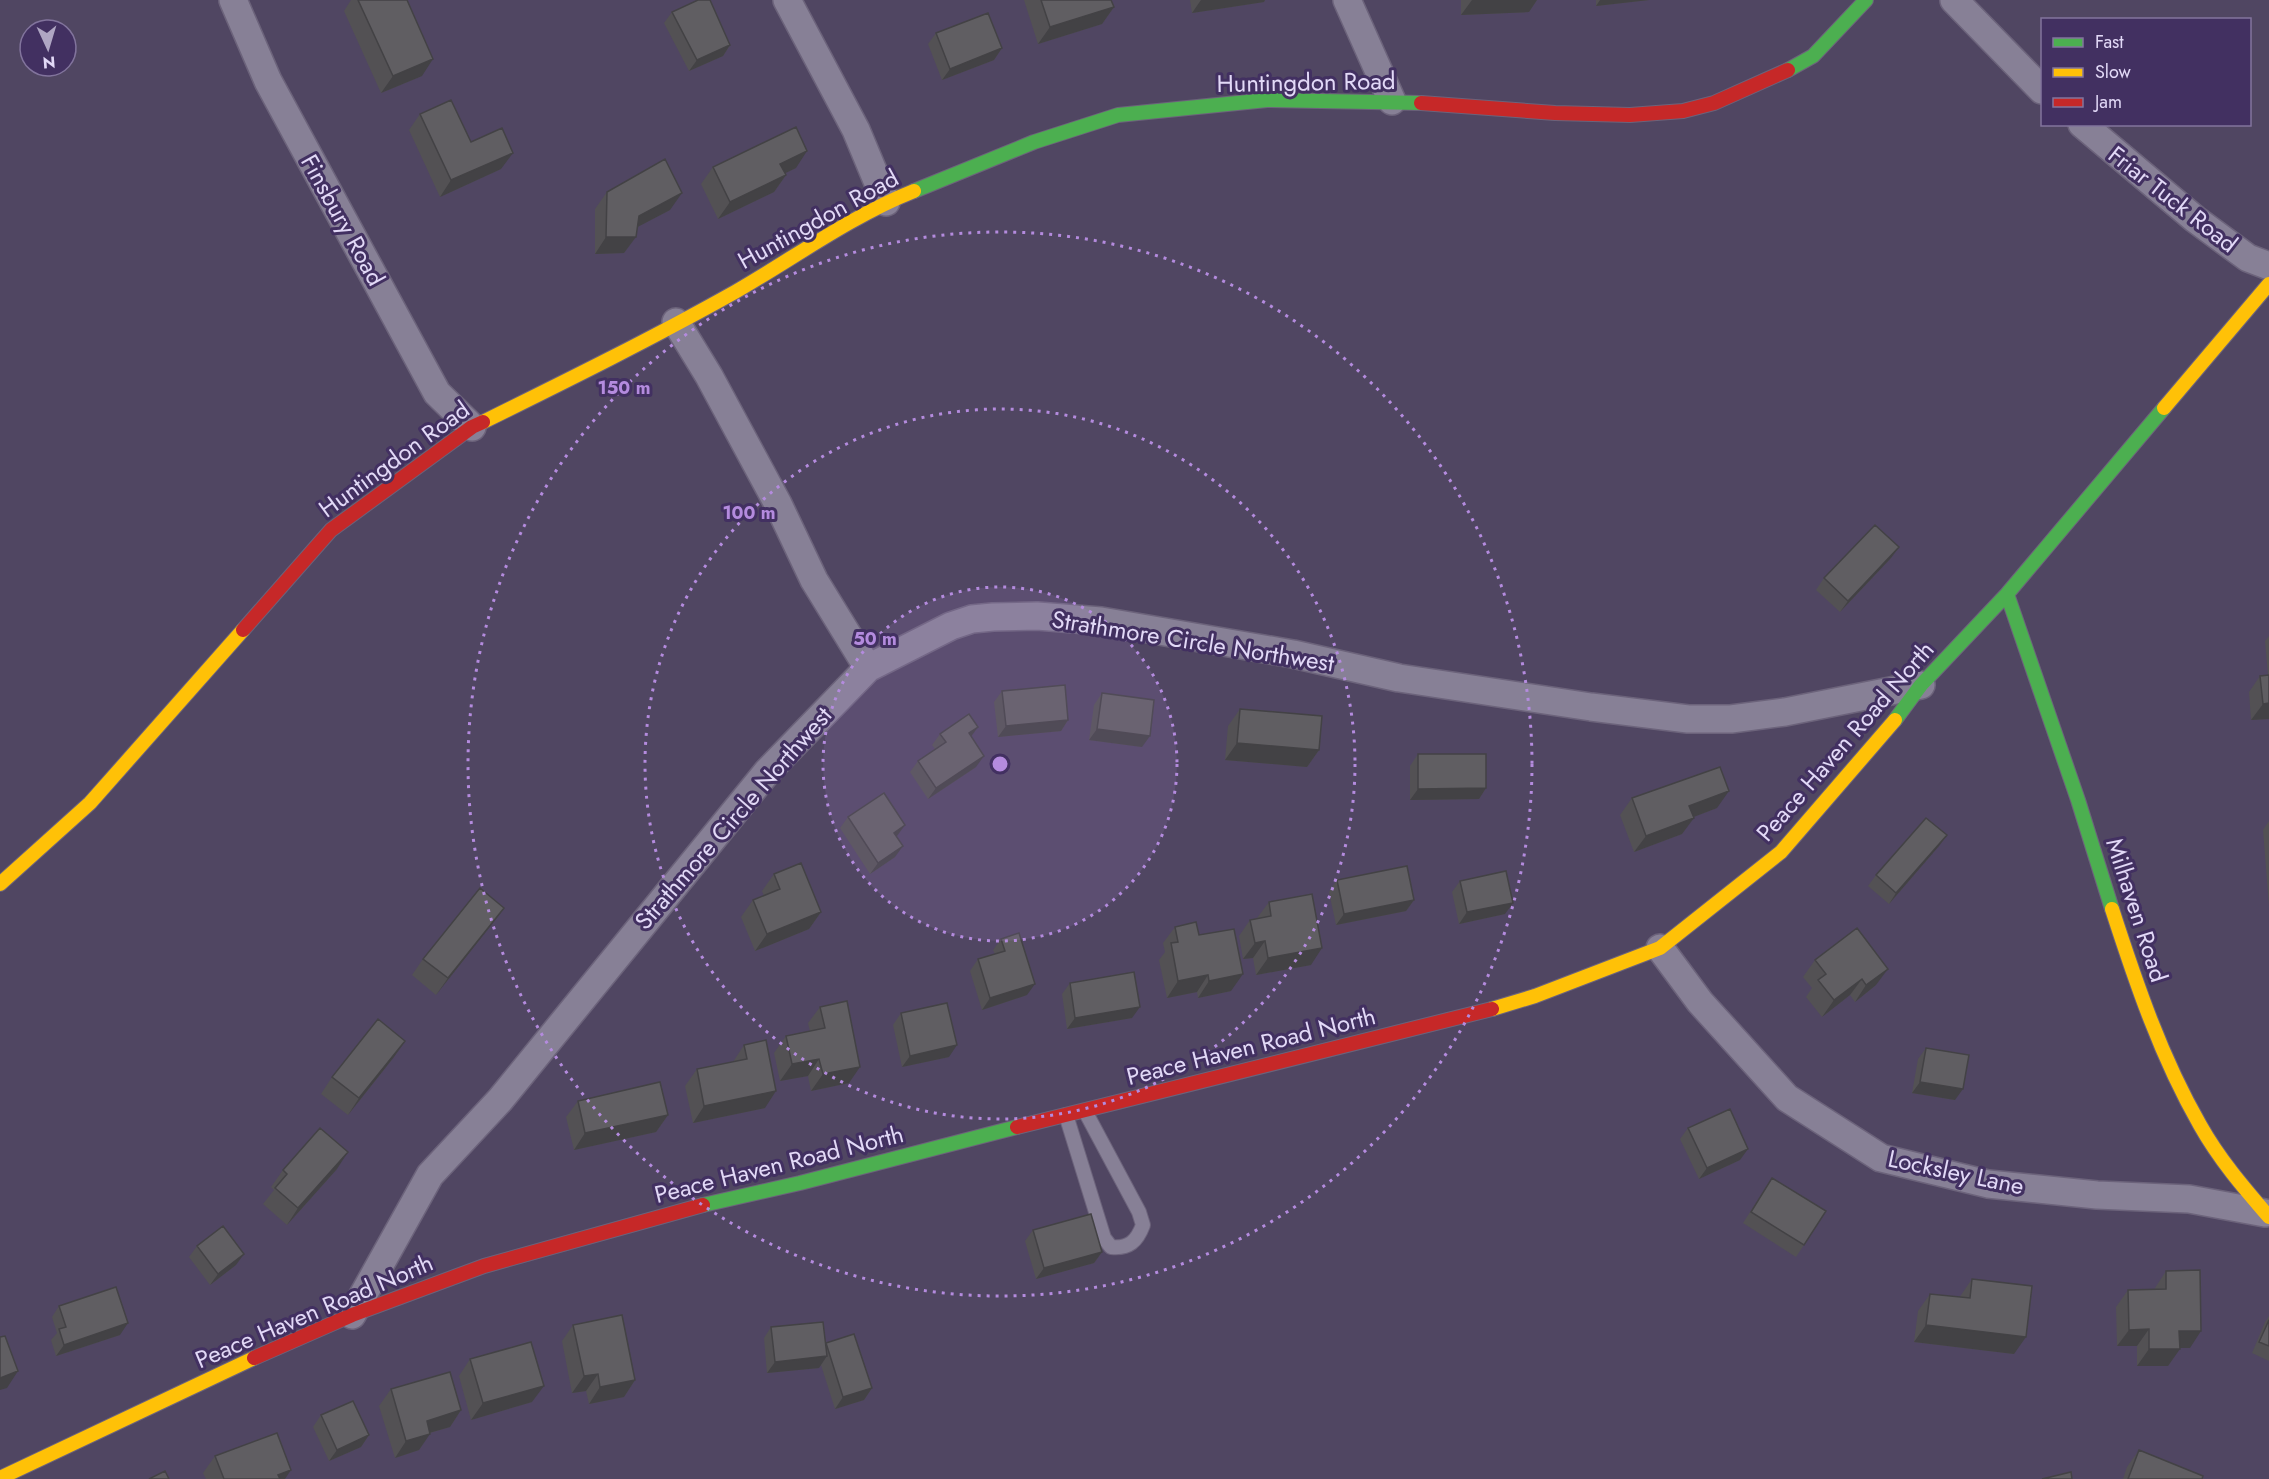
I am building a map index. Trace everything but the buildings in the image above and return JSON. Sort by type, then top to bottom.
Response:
[{"type":"street","name":"Finsbury Road","points":[[233,0],[274,91],[437,393],[472,427]]},
{"type":"street","points":[[788,0],[856,130],[886,202]]},
{"type":"street","points":[[1347,0],[1392,101]]},
{"type":"street","name":"Huntingdon Road","points":[[0,884],[90,803],[331,530],[472,427],[594,368],[736,291],[886,202],[1034,141],[1118,116],[1267,100],[1392,101],[1554,113],[1630,115],[1683,111],[1714,103],[1813,56],[1866,0]]},
{"type":"street","points":[[1954,0],[2041,88]]},
{"type":"street","name":"Friar Tuck Road","points":[[2084,126],[2195,219],[2248,258],[2269,266]]},
{"type":"street","name":"Peace Haven Road North","points":[[0,1478],[223,1371],[351,1315],[484,1266],[728,1198],[800,1183],[1085,1111],[1205,1078],[1296,1059],[1460,1018],[1535,996],[1660,948],[1698,921],[1781,852],[1894,722],[1921,686],[2007,594],[2269,284]]},
{"type":"street","points":[[676,322],[730,416],[814,580],[868,668]]},
{"type":"street","name":"Milhaven Road","points":[[2007,594],[2141,996],[2180,1089],[2229,1169],[2267,1215]]},
{"type":"street","name":"Strathmore Circle Northwest","points":[[351,1315],[430,1175],[501,1100],[766,772],[868,668],[951,626],[972,619],[1036,616],[1101,621],[1293,654],[1399,678],[1688,719],[1731,719],[1785,712],[1921,686]]},
{"type":"street","name":"Locksley Lane","points":[[1660,948],[1700,1002],[1787,1098],[1881,1158],[1988,1184],[2097,1195],[2189,1199],[2267,1215]]},
{"type":"lane","points":[[1066,1115],[1104,1238],[1111,1246],[1122,1248],[1132,1244],[1143,1225],[1139,1212],[1085,1111]]},
{"type":"traffic: fast","points":[[1788,70],[1813,56],[1866,0]]},
{"type":"traffic: fast","points":[[914,191],[1034,142],[1118,115],[1267,100],[1421,103]]},
{"type":"traffic: fast","points":[[1895,720],[1921,685],[2007,594],[2164,408]]},
{"type":"traffic: fast","points":[[2007,594],[2078,800],[2112,909]]},
{"type":"traffic: fast","points":[[703,1205],[800,1183],[1017,1127]]},
{"type":"traffic: slow","points":[[483,422],[673,326],[735,292],[845,225],[914,191]]},
{"type":"traffic: slow","points":[[2164,408],[2269,284]]},
{"type":"traffic: slow","points":[[0,884],[90,803],[243,630]]},
{"type":"traffic: slow","points":[[1492,1009],[1535,996],[1660,948],[1781,852],[1895,720]]},
{"type":"traffic: slow","points":[[2112,909],[2150,1019],[2186,1099],[2215,1150],[2269,1217]]},
{"type":"traffic: slow","points":[[0,1478],[254,1358]]},
{"type":"traffic: jam","points":[[1421,103],[1555,113],[1630,115],[1683,111],[1714,103],[1788,70]]},
{"type":"traffic: jam","points":[[243,630],[331,530],[472,427],[483,422]]},
{"type":"traffic: jam","points":[[1017,1127],[1492,1009]]},
{"type":"traffic: jam","points":[[254,1358],[352,1315],[484,1266],[703,1205]]}]
